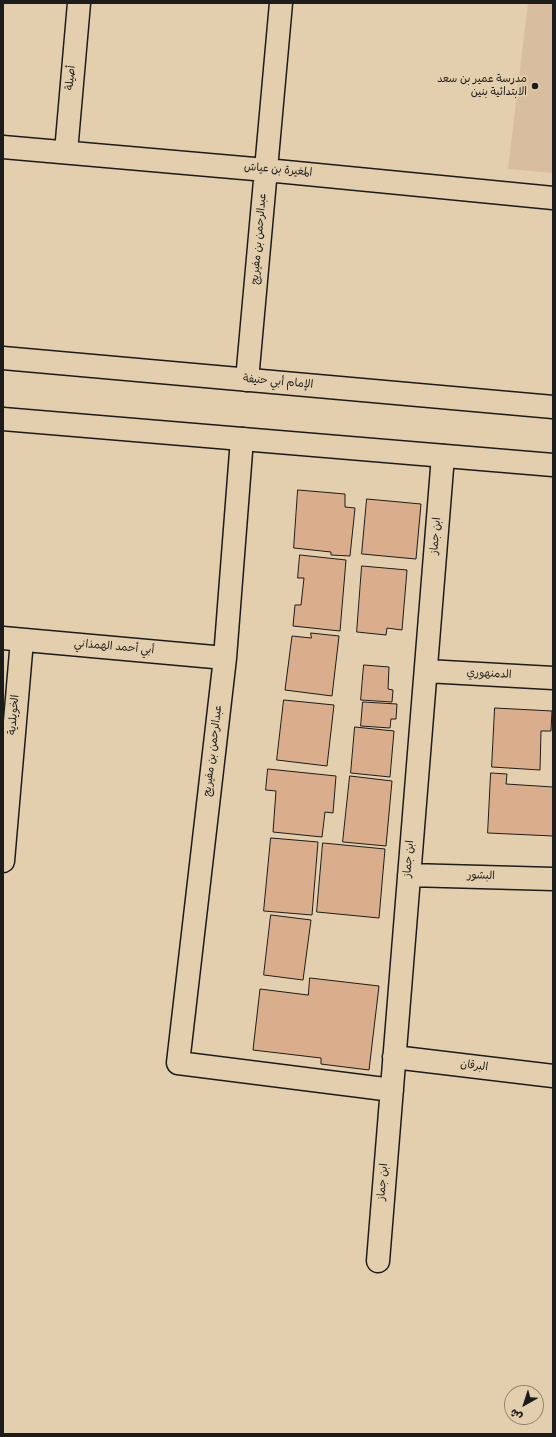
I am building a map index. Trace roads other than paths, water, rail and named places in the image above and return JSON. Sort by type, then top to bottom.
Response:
[{"type":"street","name":"أصيلة","points":[[66,152],[79,3]]},
{"type":"street","name":"عبدالرحمن بن مفيريج","points":[[247,380],[282,3]]},
{"type":"street","name":"المغيرة بن عياش","points":[[3,147],[266,170],[553,198]]},
{"type":"street","name":"الإمام أبي حنيفة","points":[[3,358],[553,407]]},
{"type":"street","points":[[3,419],[553,465]]},
{"type":"street","name":"عبدالرحمن بن مفيريج","points":[[242,439],[225,658],[178,1063],[392,1090]]},
{"type":"street","name":"ابن جماز","points":[[378,1261],[443,456]]},
{"type":"street","name":"أبي أحمد الهمذاني","points":[[12,639],[225,658]]},
{"type":"street","name":"الخويلدية","points":[[3,862],[12,639]]},
{"type":"street","name":"الدمنهوري","points":[[426,671],[553,678]]},
{"type":"street","name":"البشور","points":[[409,875],[553,879]]},
{"type":"street","name":"البرقان","points":[[394,1057],[553,1076]]},
{"type":"place","name":"مدرسة عمير بن سعد الابتدائية بنين","points":[[535,86]]}]
